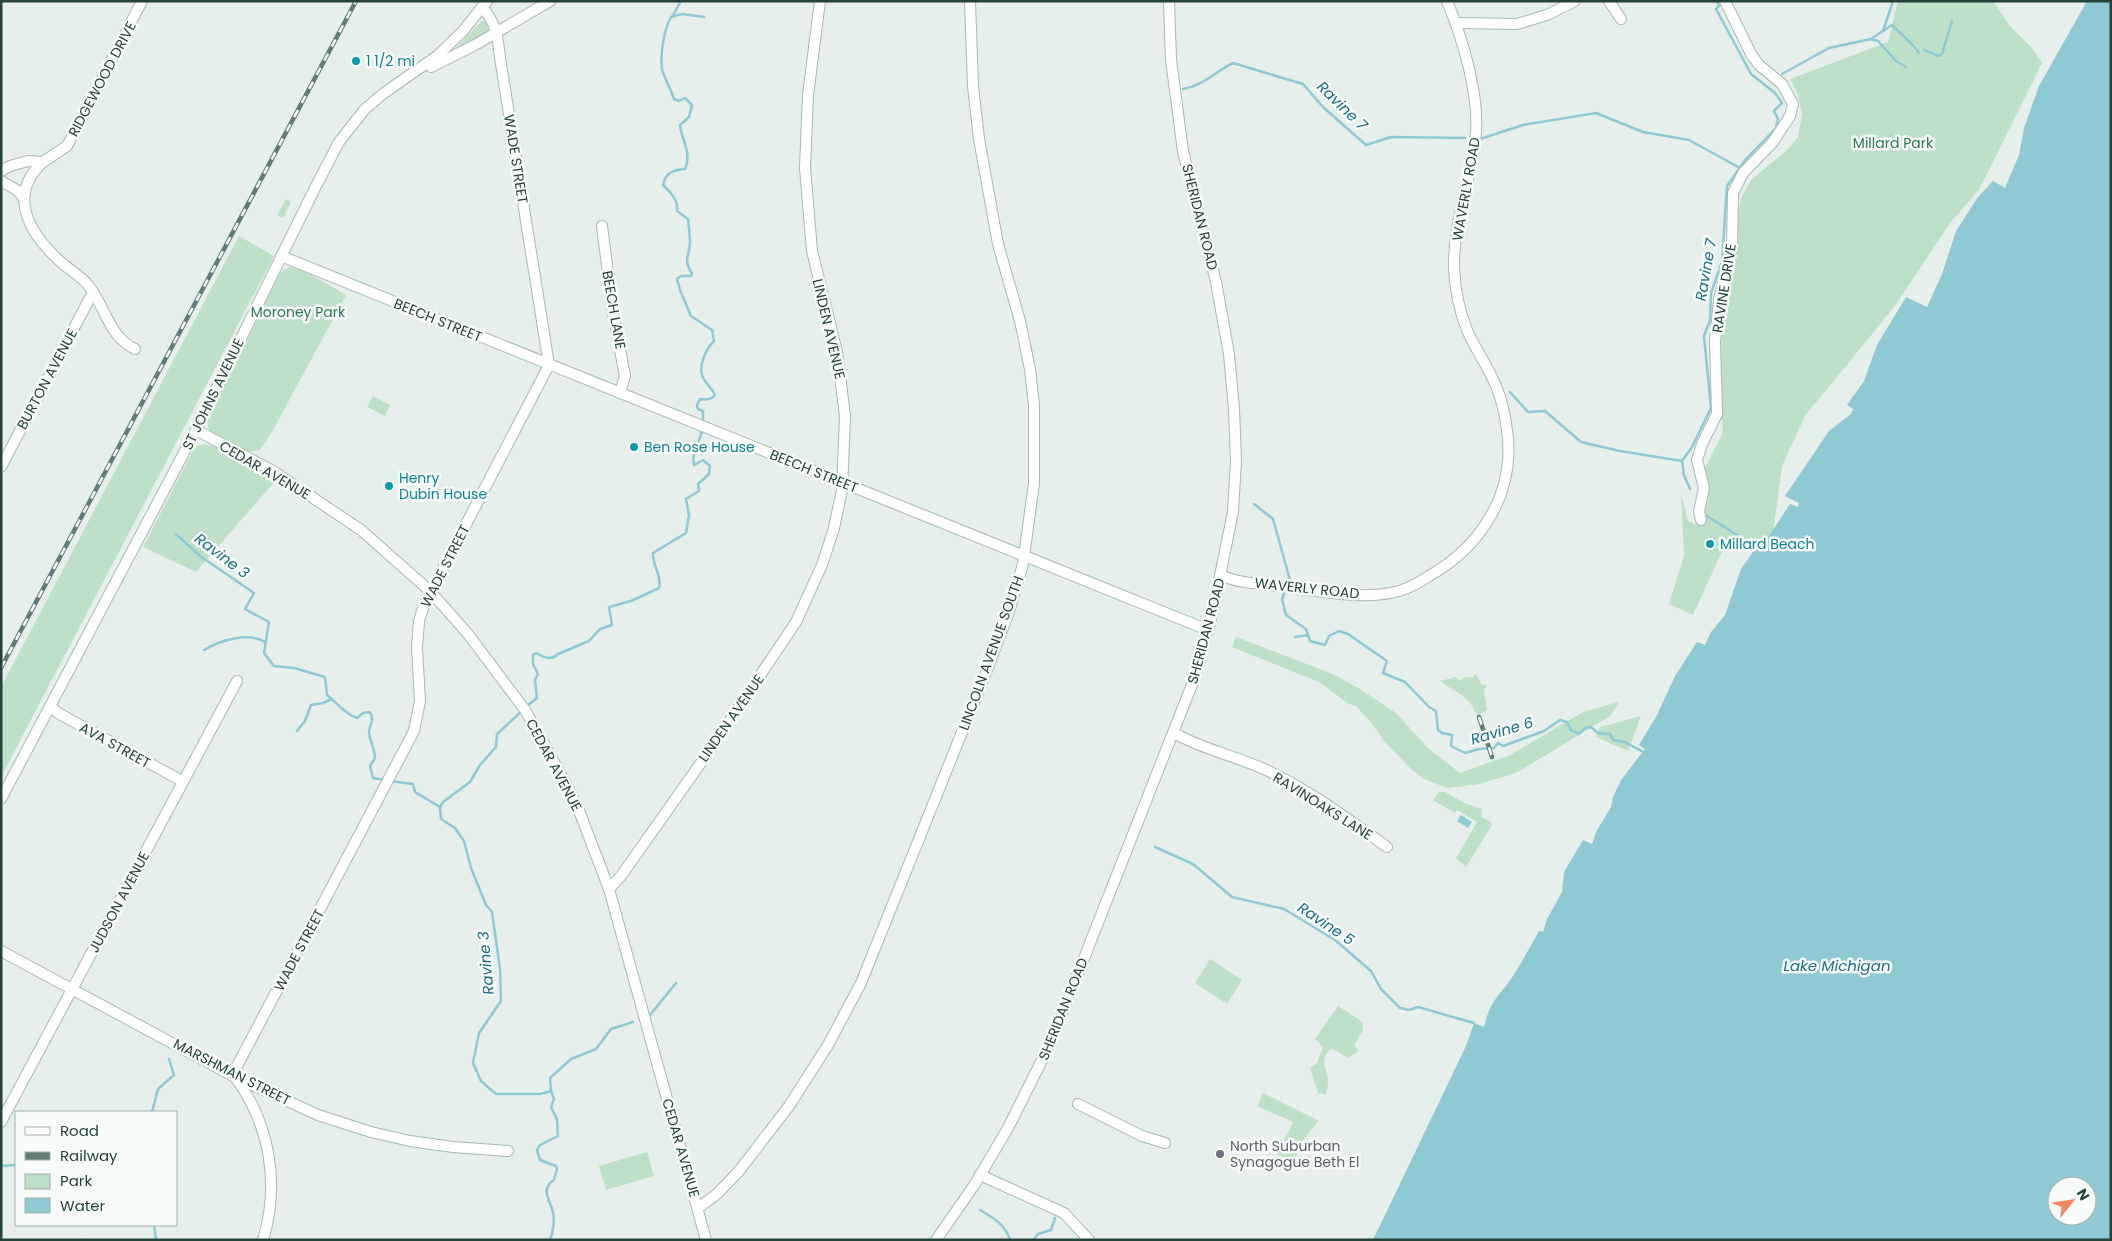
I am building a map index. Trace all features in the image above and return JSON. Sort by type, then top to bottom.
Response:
[{"type":"street","name":"RIDGEWOOD DRIVE","points":[[1,171],[10,166],[28,161],[43,162],[67,146],[142,1]]},
{"type":"street","points":[[407,77],[456,55],[550,1]]},
{"type":"street","name":"LINDEN AVENUE","points":[[608,889],[621,876],[710,750],[796,622],[822,565],[834,528],[842,490],[846,416],[840,373],[812,251],[805,168],[808,95],[820,1]]},
{"type":"street","name":"LINCOLN AVENUE SOUTH","points":[[698,1208],[717,1194],[739,1171],[789,1106],[828,1045],[861,983],[990,666],[1010,610],[1025,556],[1034,483],[1034,406],[1030,369],[998,244],[979,139],[973,86],[970,1]]},
{"type":"street","name":"SHERIDAN ROAD","points":[[936,1240],[980,1175],[1008,1128],[1051,1042],[1193,682],[1208,630],[1233,512],[1236,461],[1229,354],[1216,282],[1183,151],[1171,60],[1169,1]]},
{"type":"street","name":"WAVERLY ROAD","points":[[1220,575],[1241,581],[1339,593],[1369,595],[1400,591],[1423,580],[1455,560],[1482,531],[1502,496],[1507,468],[1508,432],[1496,385],[1467,331],[1462,316],[1458,302],[1454,268],[1456,234],[1476,131],[1475,106],[1466,58],[1456,23],[1447,1]]},
{"type":"street","points":[[1456,23],[1517,24],[1547,15],[1575,1]]},
{"type":"street","points":[[1609,1],[1621,19]]},
{"type":"street","name":"RAVINE DRIVE","points":[[1701,520],[1698,512],[1704,488],[1697,460],[1702,444],[1717,414],[1715,341],[1720,294],[1732,249],[1733,194],[1743,173],[1774,142],[1790,116],[1792,104],[1782,84],[1759,65],[1751,54],[1725,1]]},
{"type":"street","name":"WADE STREET","points":[[235,1077],[237,1066],[414,731],[420,701],[417,647],[419,621],[430,591],[550,365],[500,64],[498,31],[485,4]]},
{"type":"street","name":"ST JOHNS AVENUE","points":[[1,799],[196,430],[319,180],[348,129],[365,109],[384,93],[437,56],[463,31],[485,4]]},
{"type":"street","points":[[23,197],[29,180],[43,162]]},
{"type":"street","points":[[1,181],[17,190],[23,197],[26,213],[45,245],[86,282],[115,334],[126,345],[135,349]]},
{"type":"street","name":"BEECH LANE","points":[[602,226],[613,313],[624,376],[620,394]]},
{"type":"street","name":"BEECH STREET","points":[[281,256],[1208,630]]},
{"type":"street","name":"BURTON AVENUE","points":[[1,466],[93,292]]},
{"type":"street","name":"CEDAR AVENUE","points":[[196,430],[273,472],[337,513],[361,530],[430,591],[468,634],[504,680],[541,738],[578,808],[608,889],[706,1240]]},
{"type":"street","name":"JUDSON AVENUE","points":[[1,1122],[237,681]]},
{"type":"street","name":"AVA STREET","points":[[50,706],[60,714],[182,781]]},
{"type":"street","name":"RAVINOAKS LANE","points":[[1174,733],[1263,769],[1285,780],[1343,815],[1387,847]]},
{"type":"street","name":"MARSHMAN STREET","points":[[1,950],[235,1077],[318,1114],[371,1132],[410,1141],[453,1147],[508,1151]]},
{"type":"street","points":[[235,1077],[243,1087],[254,1110],[269,1151],[272,1192],[263,1240]]},
{"type":"street","points":[[1078,1104],[1142,1136],[1164,1143]]},
{"type":"street","points":[[980,1175],[1064,1213],[1090,1240]]},
{"type":"green space","name":"Millard Park","points":[[1898,1],[1993,1],[2010,26],[2032,48],[2042,63],[1979,190],[1950,223],[1895,306],[1805,416],[1782,466],[1772,541],[1725,545],[1693,615],[1669,604],[1684,556],[1681,494],[1688,521],[1696,525],[1709,501],[1705,468],[1723,433],[1720,392],[1722,321],[1741,198],[1751,180],[1787,150],[1798,137],[1802,114],[1798,95],[1790,79],[1888,42]]},
{"type":"green space","points":[[482,21],[486,22],[489,32],[453,51]]},
{"type":"green space","points":[[286,199],[291,202],[283,218],[277,215]]},
{"type":"green space","points":[[239,236],[274,256],[1,777],[1,687]]},
{"type":"green space","name":"Moroney Park","points":[[290,267],[305,271],[346,295],[272,432],[260,450],[247,452],[215,436],[209,430],[207,422],[279,275]]},
{"type":"green space","points":[[373,396],[390,405],[385,416],[367,407]]},
{"type":"green space","points":[[203,444],[221,448],[276,480],[196,572],[143,547],[195,447]]},
{"type":"green space","points":[[1236,637],[1333,674],[1360,689],[1396,713],[1429,749],[1460,773],[1510,755],[1583,712],[1619,702],[1610,716],[1518,772],[1480,784],[1447,788],[1424,779],[1411,769],[1384,741],[1356,706],[1349,704],[1319,682],[1232,647]]},
{"type":"green space","points":[[1476,674],[1481,684],[1487,686],[1484,690],[1487,710],[1477,716],[1466,699],[1440,681],[1456,677],[1459,681],[1466,677],[1472,678]]},
{"type":"green space","points":[[1641,716],[1628,751],[1596,737],[1600,727]]},
{"type":"green space","points":[[1439,792],[1445,792],[1464,803],[1482,809],[1481,817],[1490,821],[1492,825],[1466,867],[1456,858],[1477,822],[1457,810],[1455,813],[1433,800]]},
{"type":"green space","points":[[1210,959],[1242,980],[1227,1004],[1195,983]]},
{"type":"green space","points":[[1338,1006],[1363,1022],[1363,1030],[1354,1045],[1359,1051],[1348,1058],[1331,1048],[1327,1053],[1324,1062],[1328,1078],[1326,1095],[1318,1093],[1310,1068],[1317,1063],[1323,1047],[1315,1039]]},
{"type":"green space","points":[[1263,1093],[1319,1121],[1299,1145],[1295,1162],[1277,1154],[1280,1147],[1273,1144],[1275,1139],[1283,1143],[1293,1122],[1257,1106]]},
{"type":"green space","points":[[647,1152],[654,1176],[606,1190],[599,1166]]},
{"type":"water","name":"Lake Michigan","points":[[2087,1],[2111,1],[2111,1240],[1373,1240],[1466,1046],[1474,1023],[1484,1027],[1495,999],[1513,976],[1539,931],[1543,932],[1547,919],[1562,892],[1564,872],[1583,840],[1592,844],[1596,832],[1611,807],[1613,797],[1621,780],[1645,749],[1639,745],[1657,715],[1675,676],[1697,642],[1705,645],[1711,632],[1725,615],[1741,569],[1757,546],[1761,548],[1790,504],[1798,507],[1799,503],[1785,496],[1829,431],[1851,414],[1853,409],[1847,405],[1864,381],[1877,345],[1906,297],[1927,307],[1942,274],[1956,231],[1978,197],[1993,181],[2005,188],[2019,155],[2024,128],[2039,86]]},
{"type":"water","points":[[1461,815],[1472,822],[1468,828],[1457,821]]},
{"type":"waterway","name":"Ravine 3","points":[[672,17],[681,1]]},
{"type":"waterway","name":"Ravine 7","points":[[1690,489],[1684,475],[1682,461],[1692,447],[1711,408],[1704,336],[1710,320],[1711,293],[1722,262],[1727,186],[1746,159],[1776,128],[1778,119],[1774,111],[1782,103],[1775,93],[1751,74],[1716,9],[1719,6],[1717,1]]},
{"type":"waterway","points":[[1883,31],[1893,1]]},
{"type":"waterway","name":"Ravine 3","points":[[703,424],[703,411],[698,409],[697,405],[700,399],[712,398],[715,395],[703,378],[701,366],[708,348],[714,341],[712,330],[691,316],[680,290],[677,279],[681,276],[691,276],[692,273],[687,261],[690,243],[688,219],[677,211],[677,203],[663,185],[668,174],[685,169],[687,152],[680,125],[689,117],[692,105],[685,98],[679,101],[674,99],[662,69],[662,49],[671,17],[682,14],[704,17]]},
{"type":"waterway","name":"Ravine 7","points":[[1924,50],[1939,56],[1942,54],[1952,21]]},
{"type":"waterway","name":"Ravine 7","points":[[1782,74],[1829,48],[1871,39],[1892,25],[1919,53]]},
{"type":"waterway","points":[[1871,39],[1878,41],[1896,61],[1906,67]]},
{"type":"waterway","name":"Ravine 7","points":[[1183,89],[1203,82],[1233,63],[1303,84],[1323,107],[1366,145],[1391,137],[1465,138]]},
{"type":"waterway","name":"Ravine 7","points":[[1480,139],[1523,125],[1596,113],[1643,132],[1689,140],[1740,168]]},
{"type":"waterway","name":"Ravine 7","points":[[1510,392],[1528,412],[1545,411],[1581,442],[1620,451],[1682,461]]},
{"type":"waterway","name":"Ravine 3","points":[[527,706],[537,698],[535,680],[538,674],[533,664],[533,655],[536,653],[550,658],[589,641],[600,629],[612,625],[609,607],[631,601],[659,588],[660,583],[653,553],[686,533],[689,515],[686,499],[699,491],[698,484],[709,474],[710,466],[703,460],[694,465],[693,460],[702,429]]},
{"type":"waterway","name":"Ravine 6","points":[[1254,504],[1273,519],[1290,580]]},
{"type":"waterway","name":"Ravine 7","points":[[1707,516],[1756,547]]},
{"type":"waterway","name":"Ravine 3","points":[[176,534],[200,556],[254,593],[245,609],[269,622],[264,653],[274,666],[294,668],[325,677],[327,695],[345,711],[357,718],[363,713],[370,712],[372,720],[369,733],[375,758],[370,766],[373,778],[385,780]]},
{"type":"waterway","name":"Ravine 6","points":[[1284,594],[1282,599],[1286,615],[1306,629],[1310,641],[1325,645],[1329,636],[1339,631],[1348,634],[1387,661],[1383,673],[1405,682],[1429,707],[1436,711],[1438,730],[1452,735],[1451,746],[1465,753],[1479,749],[1494,748],[1498,743],[1503,746],[1544,731],[1560,720],[1567,722],[1571,730],[1579,734],[1585,728],[1591,727],[1598,733],[1610,734],[1613,740],[1625,742],[1643,752]]},
{"type":"waterway","points":[[1295,637],[1308,635]]},
{"type":"waterway","points":[[204,650],[235,638],[251,638],[265,642]]},
{"type":"waterway","points":[[297,731],[305,721],[311,705],[332,699]]},
{"type":"waterway","name":"Ravine 3","points":[[440,807],[443,802],[470,782],[480,765],[496,747],[497,734],[523,710]]},
{"type":"waterway","name":"Ravine 3","points":[[390,781],[413,784],[415,792],[440,807],[441,819],[455,828],[464,841],[471,868],[486,905],[492,912],[500,969],[501,1001],[479,1033],[473,1063],[481,1081],[496,1094],[540,1094],[551,1091],[554,1099],[551,1107],[557,1119],[558,1136],[540,1145],[537,1150],[540,1160],[556,1166],[557,1169],[554,1180],[550,1183],[547,1191],[554,1218],[550,1240]]},
{"type":"waterway","name":"Ravine 5","points":[[1155,847],[1193,864],[1232,897],[1284,909],[1335,940],[1371,971],[1381,989],[1400,1008],[1409,1010],[1418,1007],[1474,1023]]},
{"type":"waterway","points":[[650,1015],[676,983]]},
{"type":"waterway","points":[[551,1091],[550,1078],[571,1059],[596,1049],[611,1029],[633,1022]]},
{"type":"waterway","points":[[152,1111],[158,1089],[174,1075],[169,1059]]},
{"type":"waterway","name":"Ravine 3","points":[[1,1166],[15,1165]]},
{"type":"waterway","points":[[980,1210],[1002,1226],[1010,1240]]},
{"type":"waterway","points":[[1033,1240],[1038,1234],[1051,1230],[1055,1218]]},
{"type":"waterway","name":"Ravine 3","points":[[154,1226],[156,1240]]},
{"type":"waterway","points":[[81,1240],[88,1240]]},
{"type":"railway","points":[[1,668],[356,1]]},
{"type":"railway","points":[[1479,717],[1492,757]]},
{"type":"place","name":"1 1/2 mi","points":[[356,61]]},
{"type":"place","name":"Ben Rose House","points":[[634,447]]},
{"type":"place","name":"Henry Dubin House","points":[[389,486]]},
{"type":"place","name":"Millard Beach","points":[[1710,544]]},
{"type":"place","name":"North Suburban Synagogue Beth El","points":[[1220,1154]]}]
